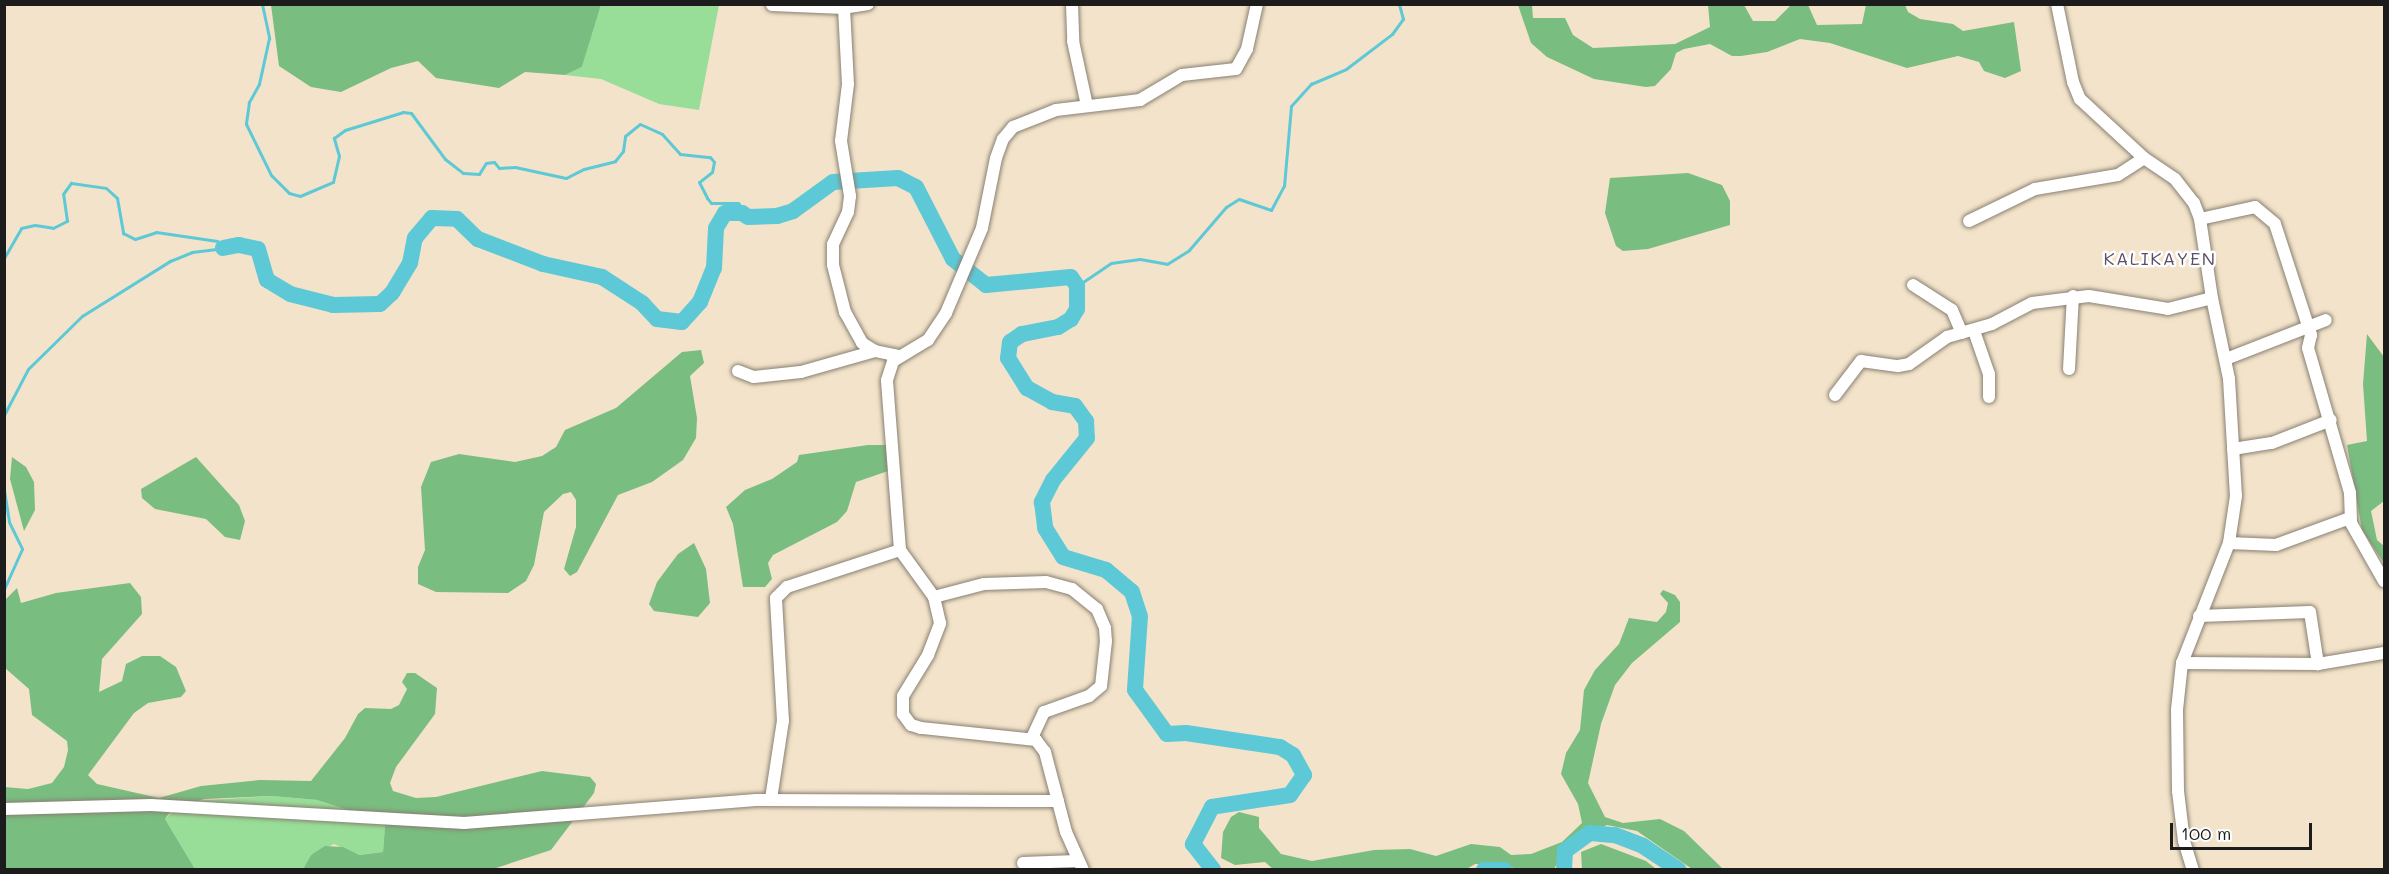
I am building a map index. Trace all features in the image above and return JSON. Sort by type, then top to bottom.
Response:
[{"type":"street","points":[[772,6],[868,4]]},
{"type":"street","points":[[1072,4],[1073,41],[1088,106]]},
{"type":"street","points":[[1023,863],[1080,865],[1058,801],[1045,752],[1032,738],[921,728],[906,720],[903,696],[928,655],[940,623],[934,597],[900,550],[887,380],[898,356],[928,340],[958,285],[985,216],[1002,140],[1014,127],[1040,114],[1088,106],[1124,105],[1182,75],[1236,69],[1247,49],[1257,4]]},
{"type":"street","points":[[2057,4],[2073,82],[2080,99],[2144,158],[2182,185],[2200,219],[2212,298],[2226,359],[2236,496],[2229,543],[2182,663],[2175,735],[2184,841],[2193,870]]},
{"type":"street","points":[[844,6],[848,84],[841,141],[848,168],[850,196],[848,212],[834,244],[835,286],[854,331],[862,343],[875,351],[898,356]]},
{"type":"street","points":[[1969,221],[2036,189],[2118,175],[2144,158]]},
{"type":"street","points":[[2200,219],[2249,208],[2266,215],[2277,229],[2312,337],[2308,348],[2331,420],[2350,493],[2350,518],[2361,545],[2385,581]]},
{"type":"street","points":[[1913,285],[1952,310],[1968,332],[1989,374],[1989,397]]},
{"type":"street","points":[[1835,395],[1861,361],[1909,364],[1940,341],[1968,332],[2032,303],[2073,297],[2113,298],[2168,309],[2212,298]]},
{"type":"street","points":[[2069,369],[2073,297]]},
{"type":"street","points":[[2226,359],[2326,320]]},
{"type":"street","points":[[738,370],[754,377],[801,372],[875,351]]},
{"type":"street","points":[[2233,449],[2272,444],[2331,420]]},
{"type":"street","points":[[2229,543],[2276,545],[2350,518]]},
{"type":"street","points":[[771,800],[783,721],[776,598],[788,587],[900,550]]},
{"type":"street","points":[[934,597],[984,584],[1046,582],[1072,589],[1096,609],[1106,627],[1101,686],[1089,696],[1044,712],[1032,738]]},
{"type":"street","points":[[2199,616],[2310,612],[2318,664]]},
{"type":"street","points":[[2182,663],[2318,664],[2385,653]]},
{"type":"street","points":[[4,809],[151,805],[464,823],[771,800],[1058,801]]},
{"type":"green space","points":[[271,5],[601,5],[582,67],[565,75],[525,72],[499,88],[436,78],[418,61],[391,68],[341,92],[311,87],[279,66]]},
{"type":"green space","points":[[601,5],[719,5],[699,110],[659,104],[601,79],[565,75],[582,67]]},
{"type":"green space","points":[[1518,5],[1532,5],[1533,18],[1565,18],[1573,35],[1593,48],[1675,44],[1710,27],[1708,5],[1744,5],[1753,21],[1775,21],[1791,5],[1808,5],[1817,25],[1862,24],[1866,5],[1905,5],[1908,12],[1920,19],[1953,24],[1963,31],[2014,22],[2021,71],[2005,78],[1984,71],[1979,62],[1958,56],[1907,68],[1830,43],[1800,39],[1767,52],[1741,56],[1732,56],[1710,44],[1684,49],[1676,53],[1671,69],[1655,86],[1646,87],[1594,79],[1547,57],[1531,43]]},
{"type":"green space","points":[[1688,173],[1722,185],[1730,201],[1730,225],[1648,249],[1623,251],[1616,246],[1605,213],[1610,178]]},
{"type":"green space","points":[[2367,334],[2384,357],[2384,501],[2371,511],[2377,540],[2384,546],[2384,563],[2362,530],[2347,445],[2367,441],[2363,384]]},
{"type":"green space","points":[[701,350],[704,363],[690,376],[697,418],[696,438],[683,460],[652,482],[618,495],[577,572],[570,576],[564,569],[576,527],[576,500],[571,492],[563,494],[544,512],[534,565],[526,581],[508,593],[436,592],[418,584],[418,567],[425,550],[421,487],[431,462],[459,454],[515,462],[542,456],[556,447],[565,430],[616,408],[682,352]]},
{"type":"green space","points":[[868,445],[886,445],[891,470],[856,482],[847,511],[837,522],[773,555],[768,563],[772,579],[765,587],[743,587],[733,524],[726,507],[745,490],[772,479],[797,462],[799,455]]},
{"type":"green space","points":[[12,457],[26,467],[34,482],[35,510],[24,531],[10,479]]},
{"type":"green space","points":[[196,457],[239,505],[245,521],[240,540],[225,537],[206,519],[155,509],[142,498],[141,489]]},
{"type":"green space","points":[[694,543],[706,569],[710,603],[698,617],[654,611],[649,604],[657,582],[678,554]]},
{"type":"green space","points":[[130,583],[141,597],[142,614],[102,659],[99,692],[122,681],[126,664],[142,656],[160,656],[176,667],[186,691],[181,697],[148,703],[134,713],[88,775],[97,784],[159,798],[201,786],[260,780],[311,781],[345,738],[358,714],[365,708],[391,709],[399,705],[407,689],[402,682],[407,673],[415,673],[437,688],[435,714],[396,767],[390,783],[393,791],[416,798],[436,797],[542,771],[590,777],[596,784],[594,793],[551,850],[490,870],[303,869],[311,855],[325,846],[343,847],[359,855],[383,852],[385,826],[379,820],[317,800],[272,796],[204,799],[170,812],[165,819],[195,869],[5,869],[4,787],[28,789],[52,783],[64,767],[68,750],[67,741],[32,715],[29,689],[5,668],[5,600],[17,588],[21,603],[56,593]]},
{"type":"green space","points":[[1663,590],[1675,595],[1680,602],[1680,622],[1632,663],[1615,685],[1601,724],[1588,783],[1605,817],[1623,823],[1660,819],[1684,831],[1723,869],[1692,869],[1637,831],[1607,825],[1570,841],[1554,869],[1517,869],[1500,864],[1475,864],[1465,870],[1274,870],[1265,862],[1235,865],[1221,858],[1223,832],[1231,817],[1239,812],[1259,817],[1259,828],[1281,854],[1312,861],[1374,850],[1410,849],[1436,856],[1471,844],[1500,847],[1511,855],[1531,854],[1562,842],[1582,823],[1578,804],[1561,774],[1566,753],[1580,730],[1584,690],[1595,670],[1619,644],[1629,618],[1657,622],[1666,612],[1668,603],[1660,594]]},
{"type":"green space","points":[[272,796],[317,800],[379,820],[385,826],[383,852],[358,855],[334,844],[311,855],[303,869],[195,869],[165,819],[178,807],[195,801]]},
{"type":"green space","points":[[1601,844],[1646,861],[1656,869],[1582,869],[1581,852]]},
{"type":"waterway","points":[[262,4],[269,38],[259,84],[249,102],[246,124],[271,175],[289,193],[300,196],[333,182],[339,156],[334,138],[345,130],[403,112],[411,113],[445,159],[463,173],[479,174],[486,163],[494,162],[499,168],[515,167],[566,178],[584,169],[615,161],[623,151],[625,136],[640,124],[662,134],[680,154],[710,157],[714,162],[712,172],[699,182],[707,198],[711,203],[738,203],[748,217]]},
{"type":"waterway","points":[[1077,286],[1111,263],[1140,259],[1167,264],[1189,250],[1226,207],[1239,199],[1271,210],[1284,186],[1291,106],[1311,84],[1346,69],[1392,34],[1403,19],[1399,4]]},
{"type":"waterway","points":[[223,248],[239,245],[258,249],[267,280],[290,294],[333,305],[380,304],[392,293],[410,263],[415,238],[432,218],[457,219],[478,239],[543,264],[602,277],[642,303],[657,319],[682,322],[700,302],[714,268],[716,228],[725,213],[742,213],[748,217],[777,216],[793,211],[833,182],[898,178],[916,187],[953,259],[986,285],[1071,277],[1077,286],[1077,309],[1071,319],[1058,327],[1022,334],[1010,342],[1008,358],[1027,388],[1052,402],[1075,406],[1086,421],[1087,438],[1053,480],[1042,502],[1045,528],[1063,557],[1106,570],[1132,592],[1140,616],[1135,690],[1167,734],[1186,733],[1280,747],[1293,755],[1304,775],[1290,795],[1212,807],[1193,844],[1213,870]]},
{"type":"waterway","points":[[4,258],[21,228],[35,225],[53,228],[67,221],[63,194],[71,183],[106,188],[117,198],[123,233],[135,239],[156,232],[217,241],[223,248]]},
{"type":"waterway","points":[[4,415],[28,369],[82,316],[170,261],[192,252],[223,248]]},
{"type":"waterway","points":[[4,490],[9,522],[22,549],[4,589]]},
{"type":"waterway","points":[[1564,870],[1565,851],[1590,833],[1615,835],[1643,846],[1679,870]]},
{"type":"waterway","points":[[1484,870],[1504,870]]},
{"type":"district","name":"KALIKAYEN","points":[[2160,258]]}]
